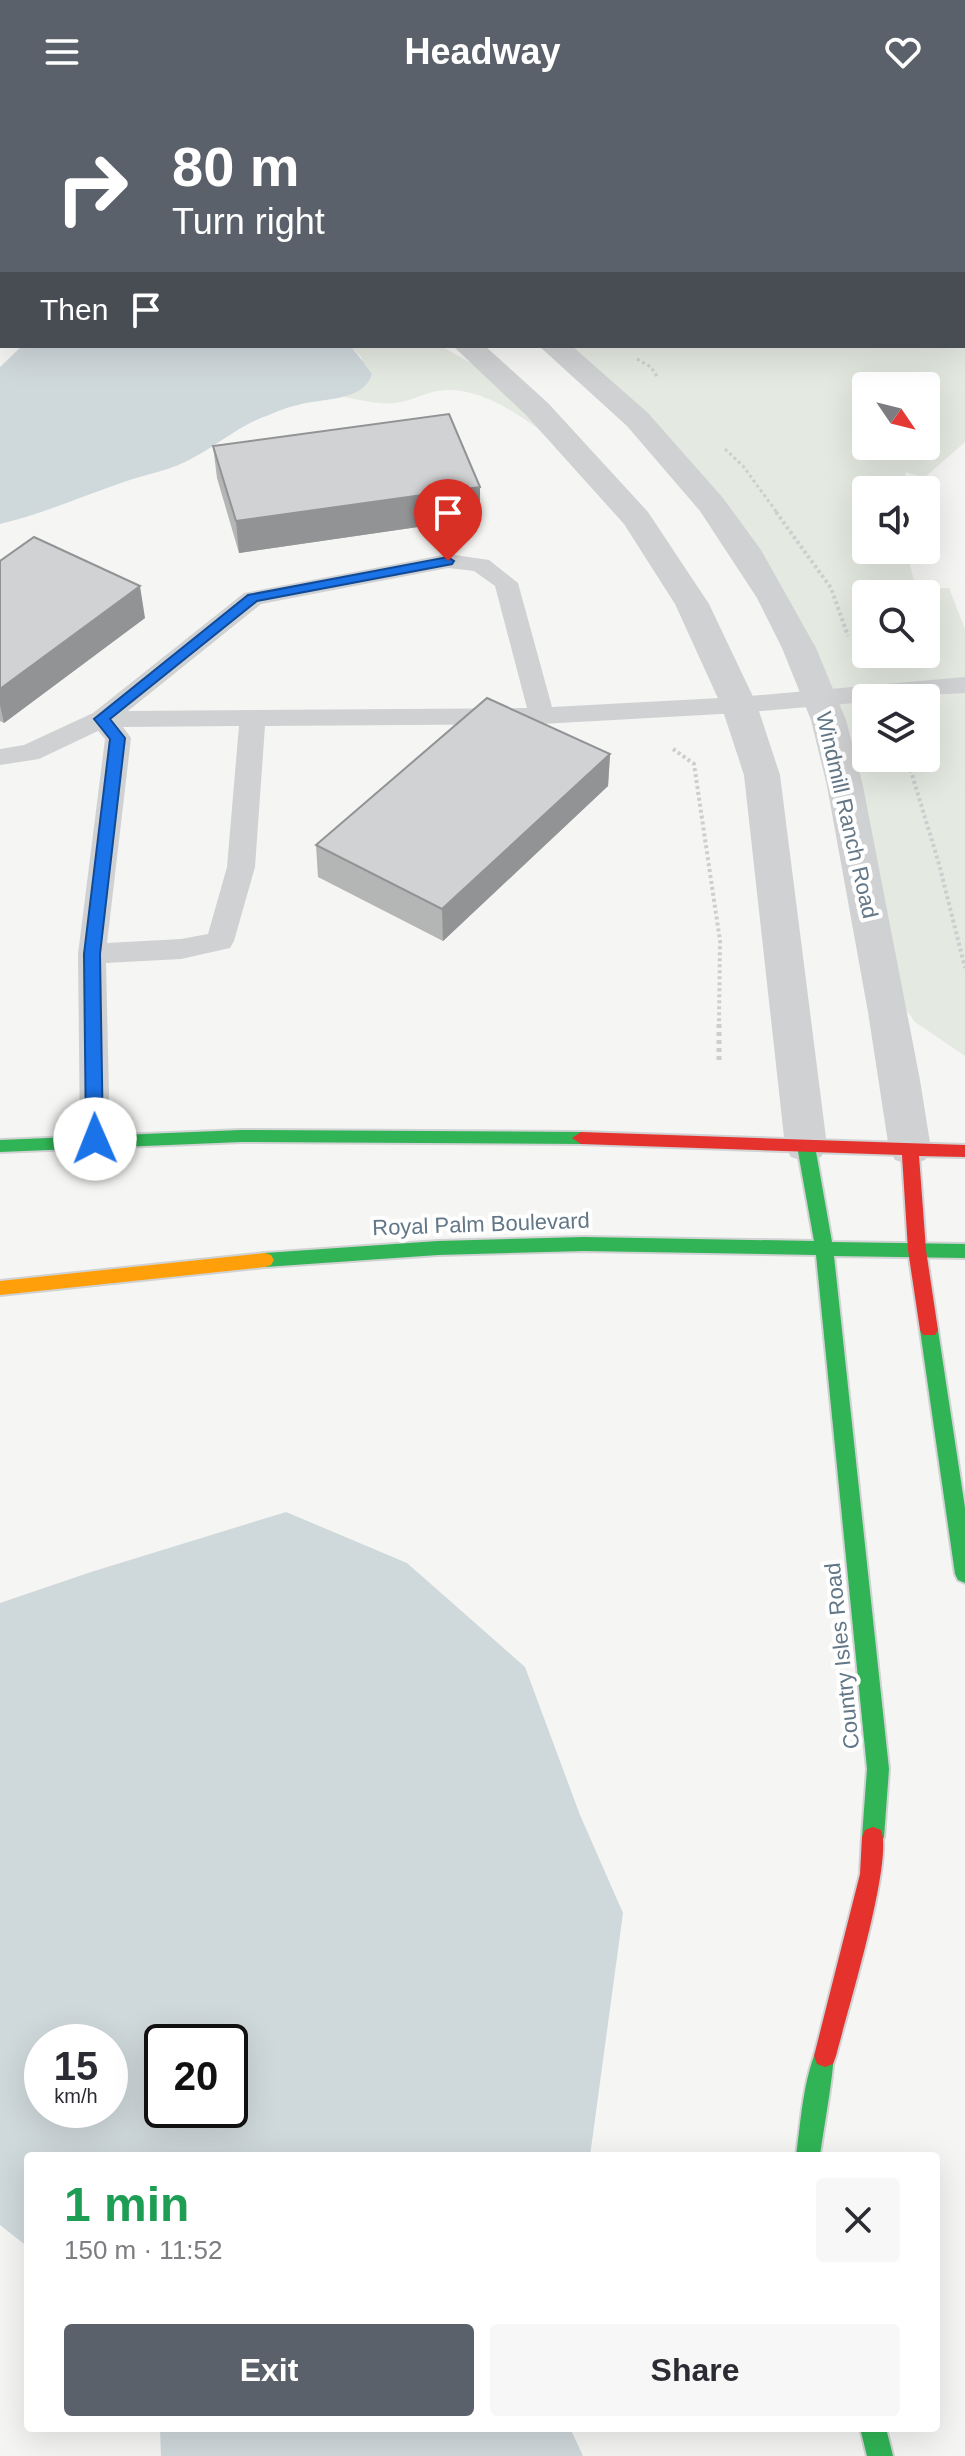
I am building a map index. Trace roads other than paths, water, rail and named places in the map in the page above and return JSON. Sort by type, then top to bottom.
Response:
[{"type":"main road","points":[[0,1146],[95,1139],[232,1135],[511,1136],[965,1151]]},
{"type":"main road","name":"Country Isles Road","points":[[806,1146],[824,1247],[878,1769],[871,1874],[815,2098],[808,2152]]},
{"type":"main road","points":[[910,1149],[917,1250],[965,1574]]},
{"type":"main road","name":"Royal Palm Boulevard","points":[[0,1288],[130,1272],[318,1255],[472,1247],[681,1244],[965,1251]]},
{"type":"main road","points":[[874,2432],[880,2456]]},
{"type":"street","name":"Windmill Ranch Road","points":[[447,348],[564,385]]},
{"type":"street","name":"Windmill Ranch Road","points":[[473,348],[564,385],[675,459],[736,538],[781,615],[821,699],[842,771],[899,1068],[910,1149]]},
{"type":"street","name":"Windmill Ranch Road","points":[[555,348],[564,385],[637,519],[692,604],[739,705],[762,775],[806,1146]]},
{"type":"lane","points":[[0,757],[30,753],[102,719],[253,598],[448,561],[481,565],[506,583],[542,716]]},
{"type":"lane","points":[[102,719],[542,716],[821,699],[965,685]]},
{"type":"lane","points":[[92,954],[181,949],[220,941],[241,867],[253,716]]},
{"type":"lane","points":[[95,1139],[92,954],[118,738],[102,719]]}]
